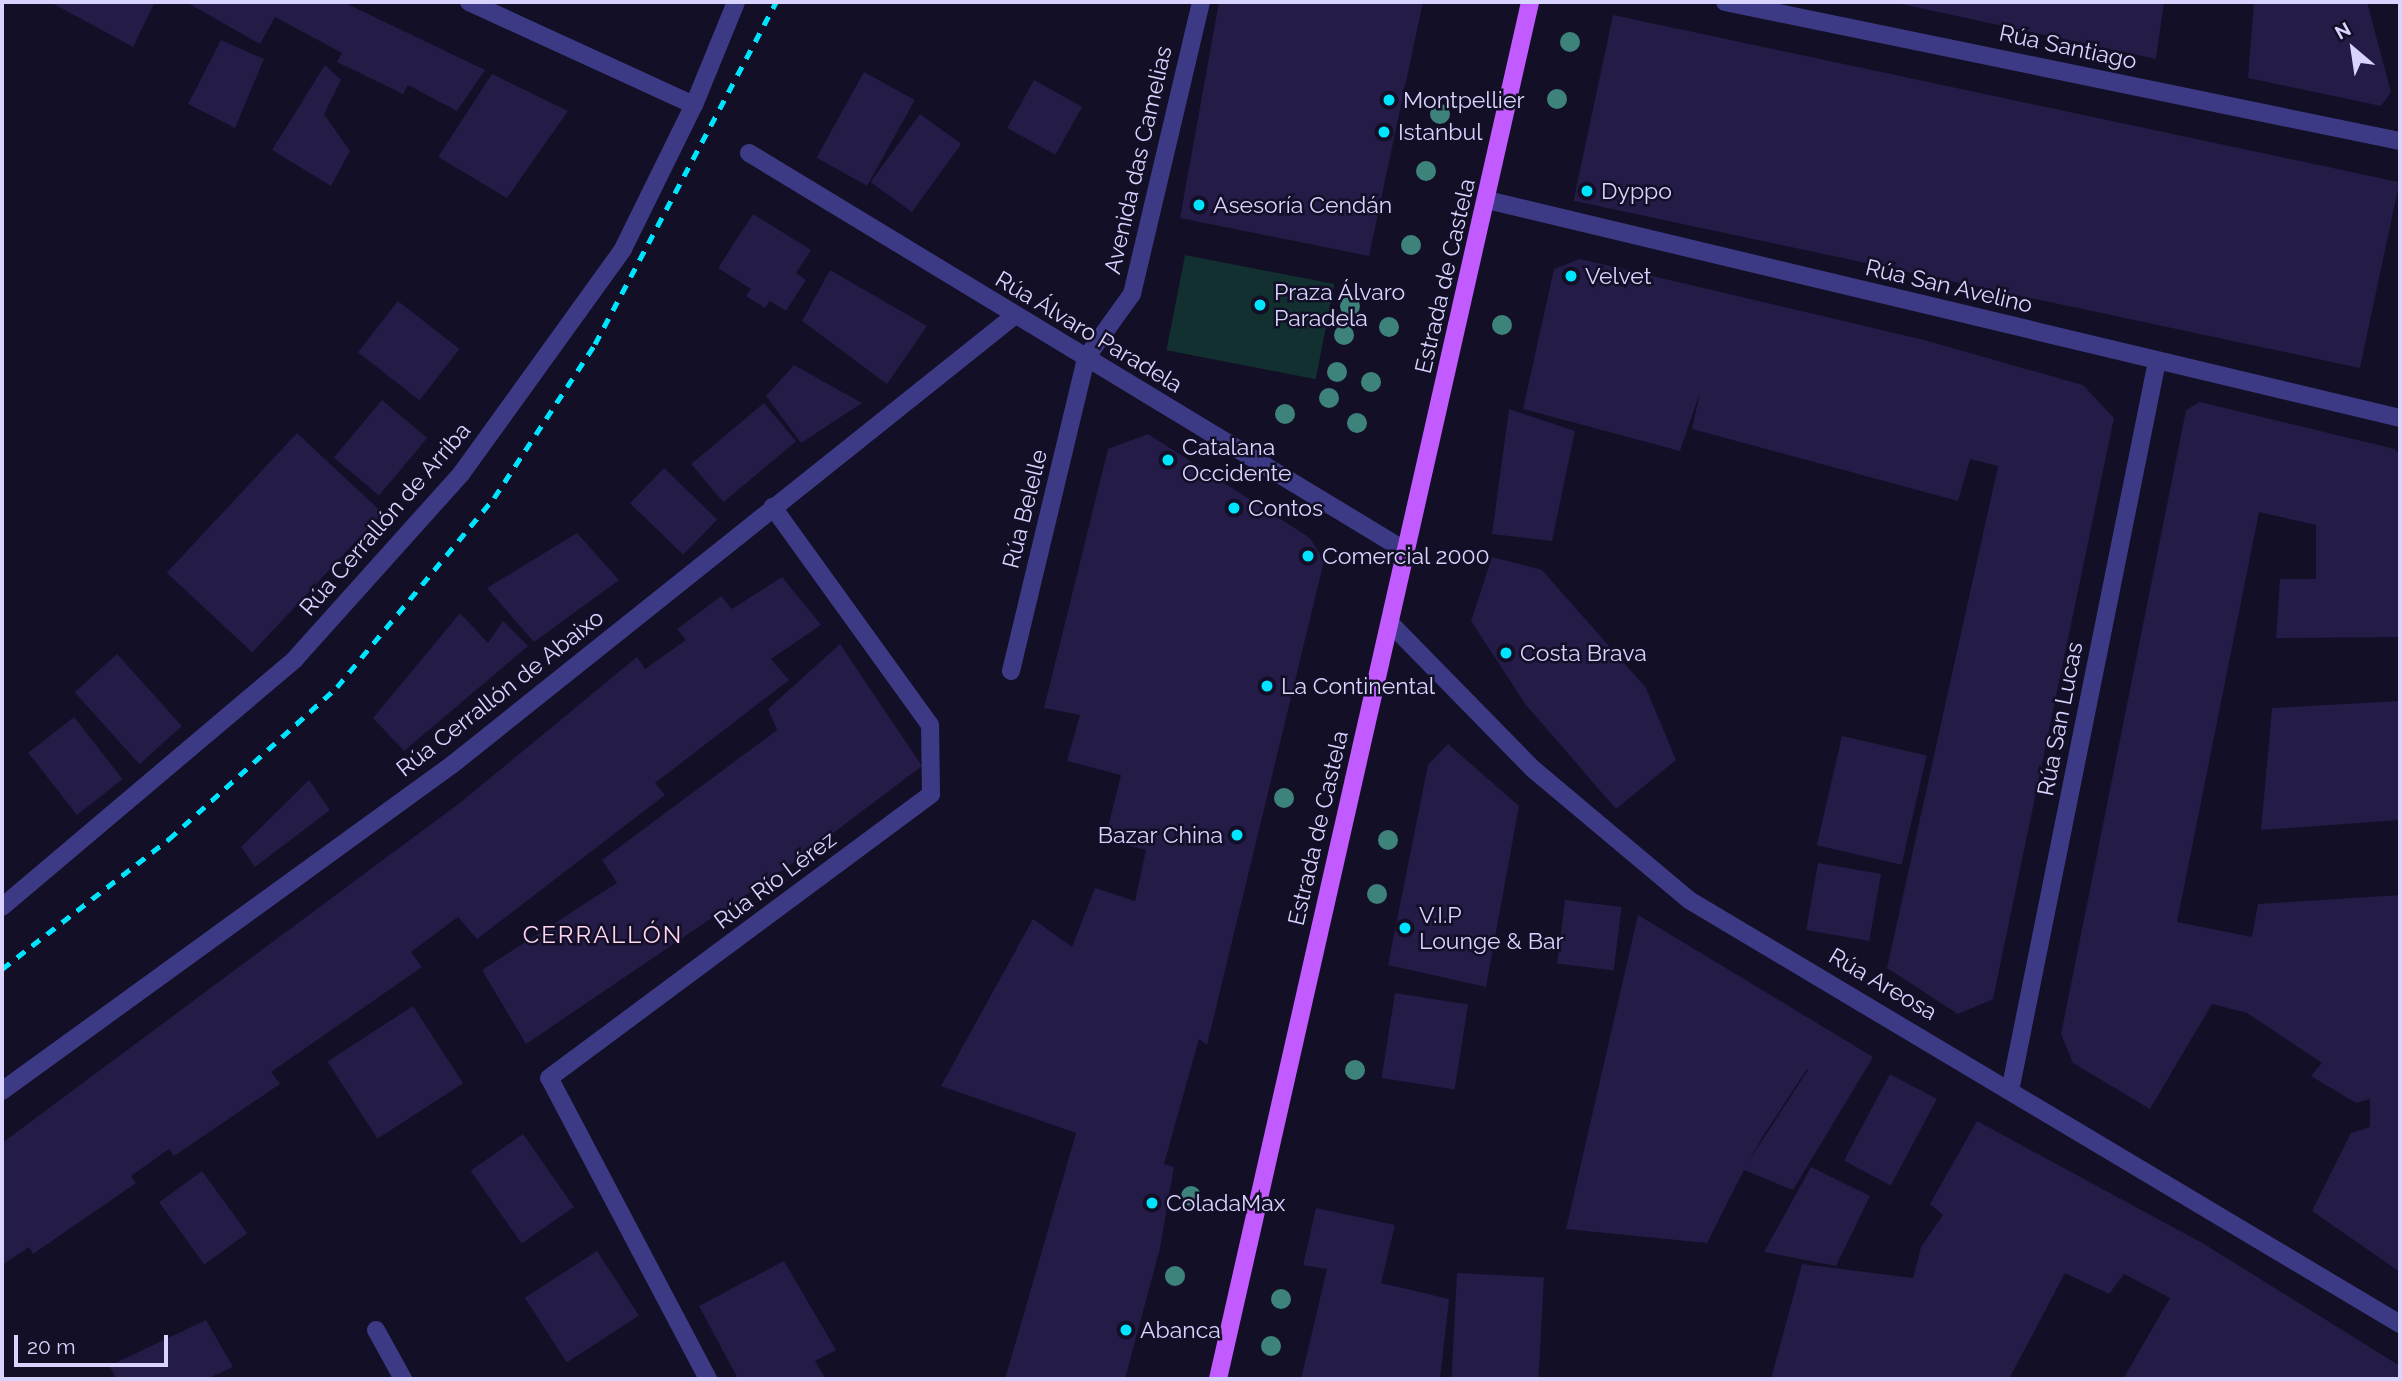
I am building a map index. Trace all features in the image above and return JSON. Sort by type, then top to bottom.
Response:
[{"type":"main road","name":"Estrada de Castela","points":[[1218,1379],[1488,200],[1530,2]]},
{"type":"street","points":[[468,2],[694,105]]},
{"type":"street","name":"Rúa Cerrallón de Arriba","points":[[2,907],[295,659],[461,474],[623,249],[694,105],[736,2]]},
{"type":"street","name":"Avenida das Camelias","points":[[1086,358],[1132,294],[1201,2]]},
{"type":"street","name":"Rúa Santiago","points":[[1725,2],[2400,141]]},
{"type":"street","name":"Rúa Álvaro Paradela","points":[[749,153],[1014,316],[1406,551]]},
{"type":"street","name":"Rúa San Avelino","points":[[1488,200],[2400,418]]},
{"type":"street","name":"Rúa Cerrallón de Abaixo","points":[[2,1091],[453,764],[1014,316]]},
{"type":"street","name":"Rúa Belelle","points":[[1011,671],[1086,358]]},
{"type":"street","name":"Rúa San Lucas","points":[[2011,1086],[2157,361]]},
{"type":"street","name":"Rúa Río Lérez","points":[[708,1379],[549,1078],[931,794],[930,725],[773,508]]},
{"type":"street","name":"Rúa Areosa","points":[[1390,623],[1533,769],[1689,900],[2011,1086],[2400,1324]]},
{"type":"street","points":[[376,1330],[403,1379]]},
{"type":"green space","points":[[1185,255],[1334,284],[1316,379],[1166,350]]},
{"type":"building","points":[[50,2],[155,2],[133,47]]},
{"type":"building","points":[[186,2],[343,2],[485,70],[457,111],[408,85],[403,94],[337,62],[342,53],[275,17],[260,44]]},
{"type":"building","points":[[1219,2],[1423,2],[1369,256],[1180,218]]},
{"type":"building","points":[[1892,2],[2164,2],[2156,59]]},
{"type":"building","points":[[2254,2],[2367,2],[2391,92],[2381,106],[2248,78]]},
{"type":"building","points":[[1613,15],[2399,182],[2360,368],[1573,201]]},
{"type":"building","points":[[221,40],[264,59],[235,128],[188,104]]},
{"type":"building","points":[[325,65],[341,80],[324,114],[350,151],[331,186],[272,150]]},
{"type":"building","points":[[864,72],[915,100],[867,186],[816,158]]},
{"type":"building","points":[[492,74],[568,111],[507,198],[438,157]]},
{"type":"building","points":[[1034,80],[1082,107],[1055,155],[1007,128]]},
{"type":"building","points":[[920,114],[961,144],[912,212],[871,182]]},
{"type":"building","points":[[753,214],[811,250],[796,273],[806,280],[786,311],[770,301],[765,308],[746,296],[751,289],[718,268]]},
{"type":"building","points":[[1580,259],[1924,340],[2083,385],[2114,418],[1993,999],[1958,1014],[1887,968],[1998,466],[1970,459],[1958,501],[1692,429],[1700,392],[1680,451],[1523,409],[1554,269]]},
{"type":"building","points":[[830,270],[927,326],[887,384],[802,321]]},
{"type":"building","points":[[398,301],[459,349],[419,400],[358,352]]},
{"type":"building","points":[[794,365],[862,403],[801,443],[766,396]]},
{"type":"building","points":[[382,400],[427,438],[379,495],[334,457]]},
{"type":"building","points":[[2200,402],[2395,449],[2400,456],[2400,637],[2276,638],[2280,579],[2316,579],[2316,525],[2259,512],[2177,922],[2252,937],[2258,904],[2400,895],[2400,1272],[2312,1211],[2351,1133],[2370,1127],[2370,1099],[2356,1103],[2311,1076],[2322,1063],[2247,1013],[2212,1004],[2150,1109],[2073,1063],[2061,1034],[2186,410]]},
{"type":"building","points":[[764,403],[796,441],[723,502],[691,464]]},
{"type":"building","points":[[1509,409],[1575,431],[1552,541],[1492,534]]},
{"type":"building","points":[[297,433],[383,513],[252,652],[167,573]]},
{"type":"building","points":[[1148,434],[1310,538],[1324,561],[1207,1045],[1199,1039],[1164,1164],[1174,1167],[1160,1248],[1125,1379],[1005,1379],[1076,1133],[941,1086],[1033,919],[1072,947],[1095,888],[1135,901],[1146,850],[1105,839],[1121,775],[1067,761],[1080,715],[1044,708],[1108,449]]},
{"type":"building","points":[[664,468],[717,519],[683,555],[630,503]]},
{"type":"building","points":[[577,533],[619,580],[534,642],[487,588]]},
{"type":"building","points":[[1492,557],[1542,570],[1646,688],[1676,760],[1616,809],[1526,705],[1471,621]]},
{"type":"building","points":[[782,577],[821,625],[771,659],[789,680],[655,783],[665,795],[477,939],[458,917],[411,952],[422,967],[271,1072],[280,1084],[174,1156],[169,1149],[131,1176],[136,1183],[33,1254],[29,1247],[2,1265],[2,1143],[461,802],[637,657],[645,669],[686,640],[677,629],[721,596],[732,609]]},
{"type":"building","points":[[460,613],[488,643],[503,621],[528,646],[404,751],[373,718]]},
{"type":"building","points":[[840,644],[922,766],[796,861],[526,1044],[482,970],[617,883],[602,860],[777,730],[768,709]]},
{"type":"building","points":[[117,654],[182,726],[140,764],[75,692]]},
{"type":"building","points":[[2400,701],[2400,820],[2261,830],[2272,708]]},
{"type":"building","points":[[74,717],[123,779],[77,815],[28,753]]},
{"type":"building","points":[[1842,736],[1927,756],[1902,865],[1817,845]]},
{"type":"building","points":[[1448,744],[1519,806],[1486,987],[1388,965],[1428,765]]},
{"type":"building","points":[[309,780],[330,810],[255,867],[241,847]]},
{"type":"building","points":[[1818,863],[1881,874],[1869,941],[1806,930]]},
{"type":"building","points":[[1565,900],[1622,907],[1614,970],[1557,964]]},
{"type":"building","points":[[1638,915],[1873,1057],[1793,1190],[1744,1170],[1707,1243],[1566,1229]],"holes":[[[1808,1070],[1748,1162],[1765,1133]]]},
{"type":"building","points":[[1395,993],[1468,1005],[1455,1090],[1382,1078]]},
{"type":"building","points":[[413,1006],[463,1083],[378,1139],[327,1062]]},
{"type":"building","points":[[1890,1074],[1937,1099],[1891,1185],[1844,1161]]},
{"type":"building","points":[[1977,1121],[2204,1244],[2400,1366],[2400,1379],[2123,1379],[2170,1298],[2124,1274],[2109,1294],[2065,1273],[2009,1379],[1771,1379],[1802,1264],[1913,1278],[1921,1247],[1943,1215],[1930,1204]]},
{"type":"building","points":[[523,1134],[574,1207],[522,1244],[471,1171]]},
{"type":"building","points":[[1811,1167],[1870,1196],[1836,1266],[1764,1252]]},
{"type":"building","points":[[202,1171],[247,1233],[204,1264],[159,1202]]},
{"type":"building","points":[[1316,1208],[1395,1225],[1381,1283],[1449,1299],[1440,1379],[1301,1379],[1327,1269],[1303,1265]]},
{"type":"building","points":[[597,1251],[639,1316],[567,1362],[525,1298]]},
{"type":"building","points":[[784,1261],[836,1350],[815,1361],[826,1379],[738,1379],[699,1306]]},
{"type":"building","points":[[1457,1273],[1544,1278],[1539,1379],[1451,1379]]},
{"type":"building","points":[[206,1320],[233,1367],[207,1379],[117,1379],[109,1366]]},
{"type":"railway","points":[[2,969],[169,839],[337,687],[494,498],[595,344],[776,2]]},
{"type":"place","name":"Montpellier","points":[[1389,100]]},
{"type":"place","name":"Istanbul","points":[[1384,132]]},
{"type":"place","name":"Dyppo","points":[[1587,191]]},
{"type":"place","name":"Asesoría Cendán","points":[[1199,205]]},
{"type":"place","name":"Velvet","points":[[1571,276]]},
{"type":"place","name":"Praza Álvaro Paradela","points":[[1260,305]]},
{"type":"place","name":"Catalana Occidente","points":[[1168,460]]},
{"type":"place","name":"Contos","points":[[1234,508]]},
{"type":"place","name":"Comercial 2000","points":[[1308,556]]},
{"type":"place","name":"Costa Brava","points":[[1506,653]]},
{"type":"place","name":"La Continental","points":[[1267,686]]},
{"type":"place","name":"Bazar China","points":[[1237,835]]},
{"type":"place","name":"V.I.P Lounge & Bar","points":[[1405,928]]},
{"type":"place","name":"ColadaMax","points":[[1152,1203]]},
{"type":"place","name":"Abanca","points":[[1126,1330]]},
{"type":"district","name":"CERRALLÓN","points":[[603,935]]}]
